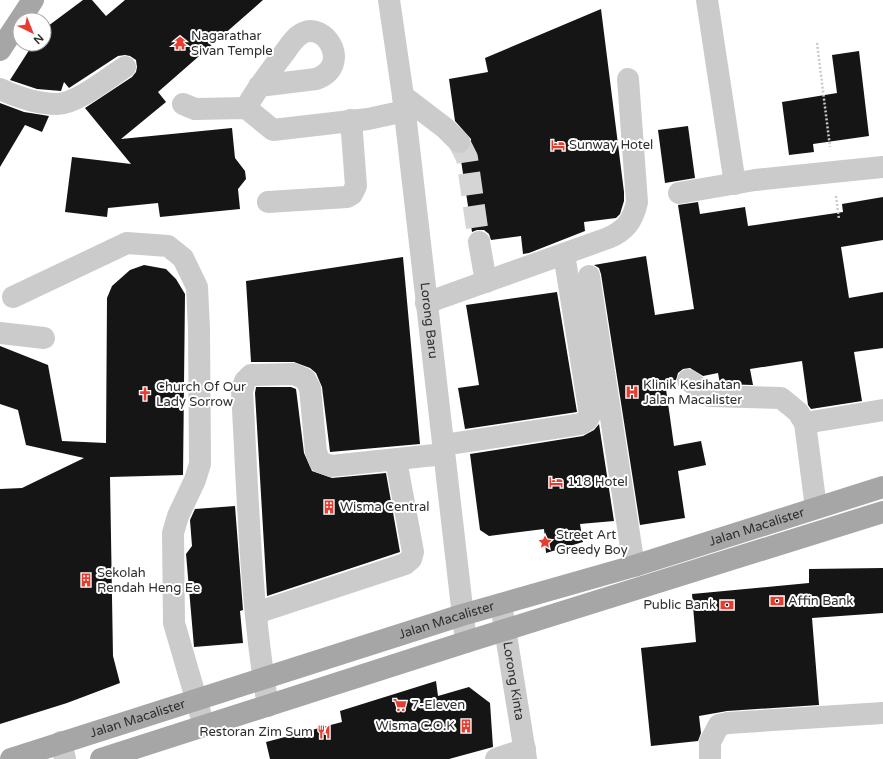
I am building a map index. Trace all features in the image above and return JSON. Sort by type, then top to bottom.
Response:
[{"type":"main road","points":[[0,50],[33,0]]},
{"type":"main road","name":"Jalan Macalister","points":[[11,759],[63,751],[196,700],[462,615],[634,566],[883,487]]},
{"type":"main road","name":"Jalan Macalister","points":[[101,759],[466,642],[883,512]]},
{"type":"street","name":"Lorong Baru","points":[[389,0],[404,103],[466,642]]},
{"type":"street","points":[[707,0],[735,184]]},
{"type":"street","points":[[0,89],[19,98],[58,104],[73,100],[125,67]]},
{"type":"street","points":[[426,303],[618,234],[628,225],[635,214],[637,202],[628,79]]},
{"type":"street","points":[[246,108],[259,86]]},
{"type":"street","points":[[184,104],[195,109],[246,108],[273,130],[351,120],[404,103],[445,128],[458,142]]},
{"type":"street","points":[[268,202],[347,197],[352,194],[356,186],[351,120]]},
{"type":"street","points":[[679,193],[735,184],[883,167]]},
{"type":"street","points":[[479,242],[486,282]]},
{"type":"street","points":[[13,297],[127,243],[168,246],[183,258],[197,287],[199,329],[200,464],[173,533],[174,623],[204,726]]},
{"type":"street","points":[[268,706],[263,679],[249,525],[242,391],[245,381],[251,375],[294,374],[305,378],[310,388],[316,452],[320,462],[331,466],[396,460],[444,449],[581,424],[587,420],[590,415],[564,254]]},
{"type":"street","points":[[589,276],[634,566]]},
{"type":"street","points":[[0,333],[44,338]]},
{"type":"street","points":[[688,380],[710,396],[781,398],[798,412],[805,424],[816,508]]},
{"type":"street","points":[[805,424],[883,410]]},
{"type":"street","points":[[256,612],[405,564],[411,559],[413,552],[396,460]]},
{"type":"street","name":"Lorong Kinta","points":[[501,604],[525,754]]},
{"type":"street","points":[[710,759],[710,742],[719,725],[728,723],[883,713]]},
{"type":"street","points":[[496,759],[525,754]]},
{"type":"path","points":[[816,43],[839,219]]},
{"type":"building","points":[[83,0],[92,0],[106,16],[125,0],[263,0],[158,92],[166,102],[121,139],[232,128],[235,158],[245,171],[246,179],[238,189],[240,209],[160,217],[158,203],[108,208],[107,217],[65,212],[72,157],[131,164],[85,108],[132,77],[136,72],[137,67],[136,60],[130,56],[118,56],[69,88],[64,82],[61,91],[37,89],[10,80],[28,52],[52,52],[52,23]]},
{"type":"building","name":"Sunway Hotel","points":[[601,9],[624,192],[624,201],[620,214],[616,218],[584,222],[585,231],[523,254],[521,236],[491,240],[489,234],[484,230],[472,232],[460,154],[468,151],[471,145],[471,139],[455,121],[449,79],[488,72],[485,58]]},
{"type":"building","points":[[859,51],[869,136],[813,144],[814,152],[789,155],[782,102],[837,93],[832,55]]},
{"type":"building","points":[[0,103],[24,112],[49,116],[42,132],[25,125],[0,167]]},
{"type":"building","points":[[688,126],[695,178],[665,183],[658,130]]},
{"type":"building","points":[[883,197],[883,240],[841,247],[849,298],[883,292],[883,348],[854,352],[862,401],[811,409],[808,405],[802,361],[750,369],[753,385],[720,384],[718,373],[703,376],[690,368],[683,369],[678,373],[676,380],[665,382],[674,446],[701,441],[706,465],[678,471],[685,518],[640,525],[601,274],[599,268],[594,265],[646,256],[655,315],[694,309],[678,205],[698,202],[700,214],[745,207],[748,226],[843,212],[842,204]]},
{"type":"building","points":[[403,257],[420,444],[330,452],[322,387],[316,373],[310,368],[294,362],[251,362],[246,281]]},
{"type":"building","points":[[144,265],[166,269],[176,279],[185,294],[183,475],[110,477],[113,656],[120,683],[67,703],[0,724],[0,489],[22,488],[84,458],[26,445],[18,410],[0,404],[0,346],[48,365],[62,441],[106,443],[107,298],[112,286],[130,270]]},
{"type":"building","points":[[557,292],[577,412],[465,429],[458,388],[479,385],[466,305]]},
{"type":"building","name":"Wisma Central","points":[[256,387],[291,387],[296,389],[304,453],[312,471],[332,478],[386,473],[400,552],[267,596],[255,393]]},
{"type":"building","points":[[599,424],[614,521],[580,524],[583,542],[546,553],[544,529],[489,536],[480,530],[470,454],[583,436],[594,430]]},
{"type":"building","points":[[235,506],[243,610],[240,611],[243,643],[194,647],[186,554],[192,546],[190,520],[195,509]]},
{"type":"building","points":[[883,568],[883,613],[812,618],[819,705],[727,711],[699,716],[701,733],[698,741],[651,746],[641,648],[696,642],[692,594],[809,583],[809,569]]},
{"type":"building","points":[[436,681],[438,696],[469,687],[490,703],[493,747],[449,759],[270,759],[266,742],[342,722],[340,711]]},
{"type":"tunnel","points":[[459,142],[467,158],[479,242]]},
{"type":"place","name":"Nagarathar Sivan Temple","points":[[180,43]]},
{"type":"place","name":"Sunway Hotel","points":[[558,145]]},
{"type":"place","name":"Klinik Kesihatan Jalan Macalister","points":[[632,392]]},
{"type":"place","name":"Church Of Our Lady Sorrow","points":[[145,394]]},
{"type":"place","name":"118 Hotel","points":[[556,482]]},
{"type":"place","name":"Wisma Central","points":[[329,507]]},
{"type":"place","name":"Street Art Greedy Boy","points":[[545,542]]},
{"type":"place","name":"Sekolah Rendah Heng Ee","points":[[86,580]]},
{"type":"place","name":"Affin Bank","points":[[777,601]]},
{"type":"place","name":"Public Bank","points":[[727,605]]},
{"type":"place","name":"7-Eleven","points":[[400,705]]},
{"type":"place","name":"Wisma C.O.K","points":[[466,726]]},
{"type":"place","name":"Restoran Zim Sum","points":[[324,732]]}]
